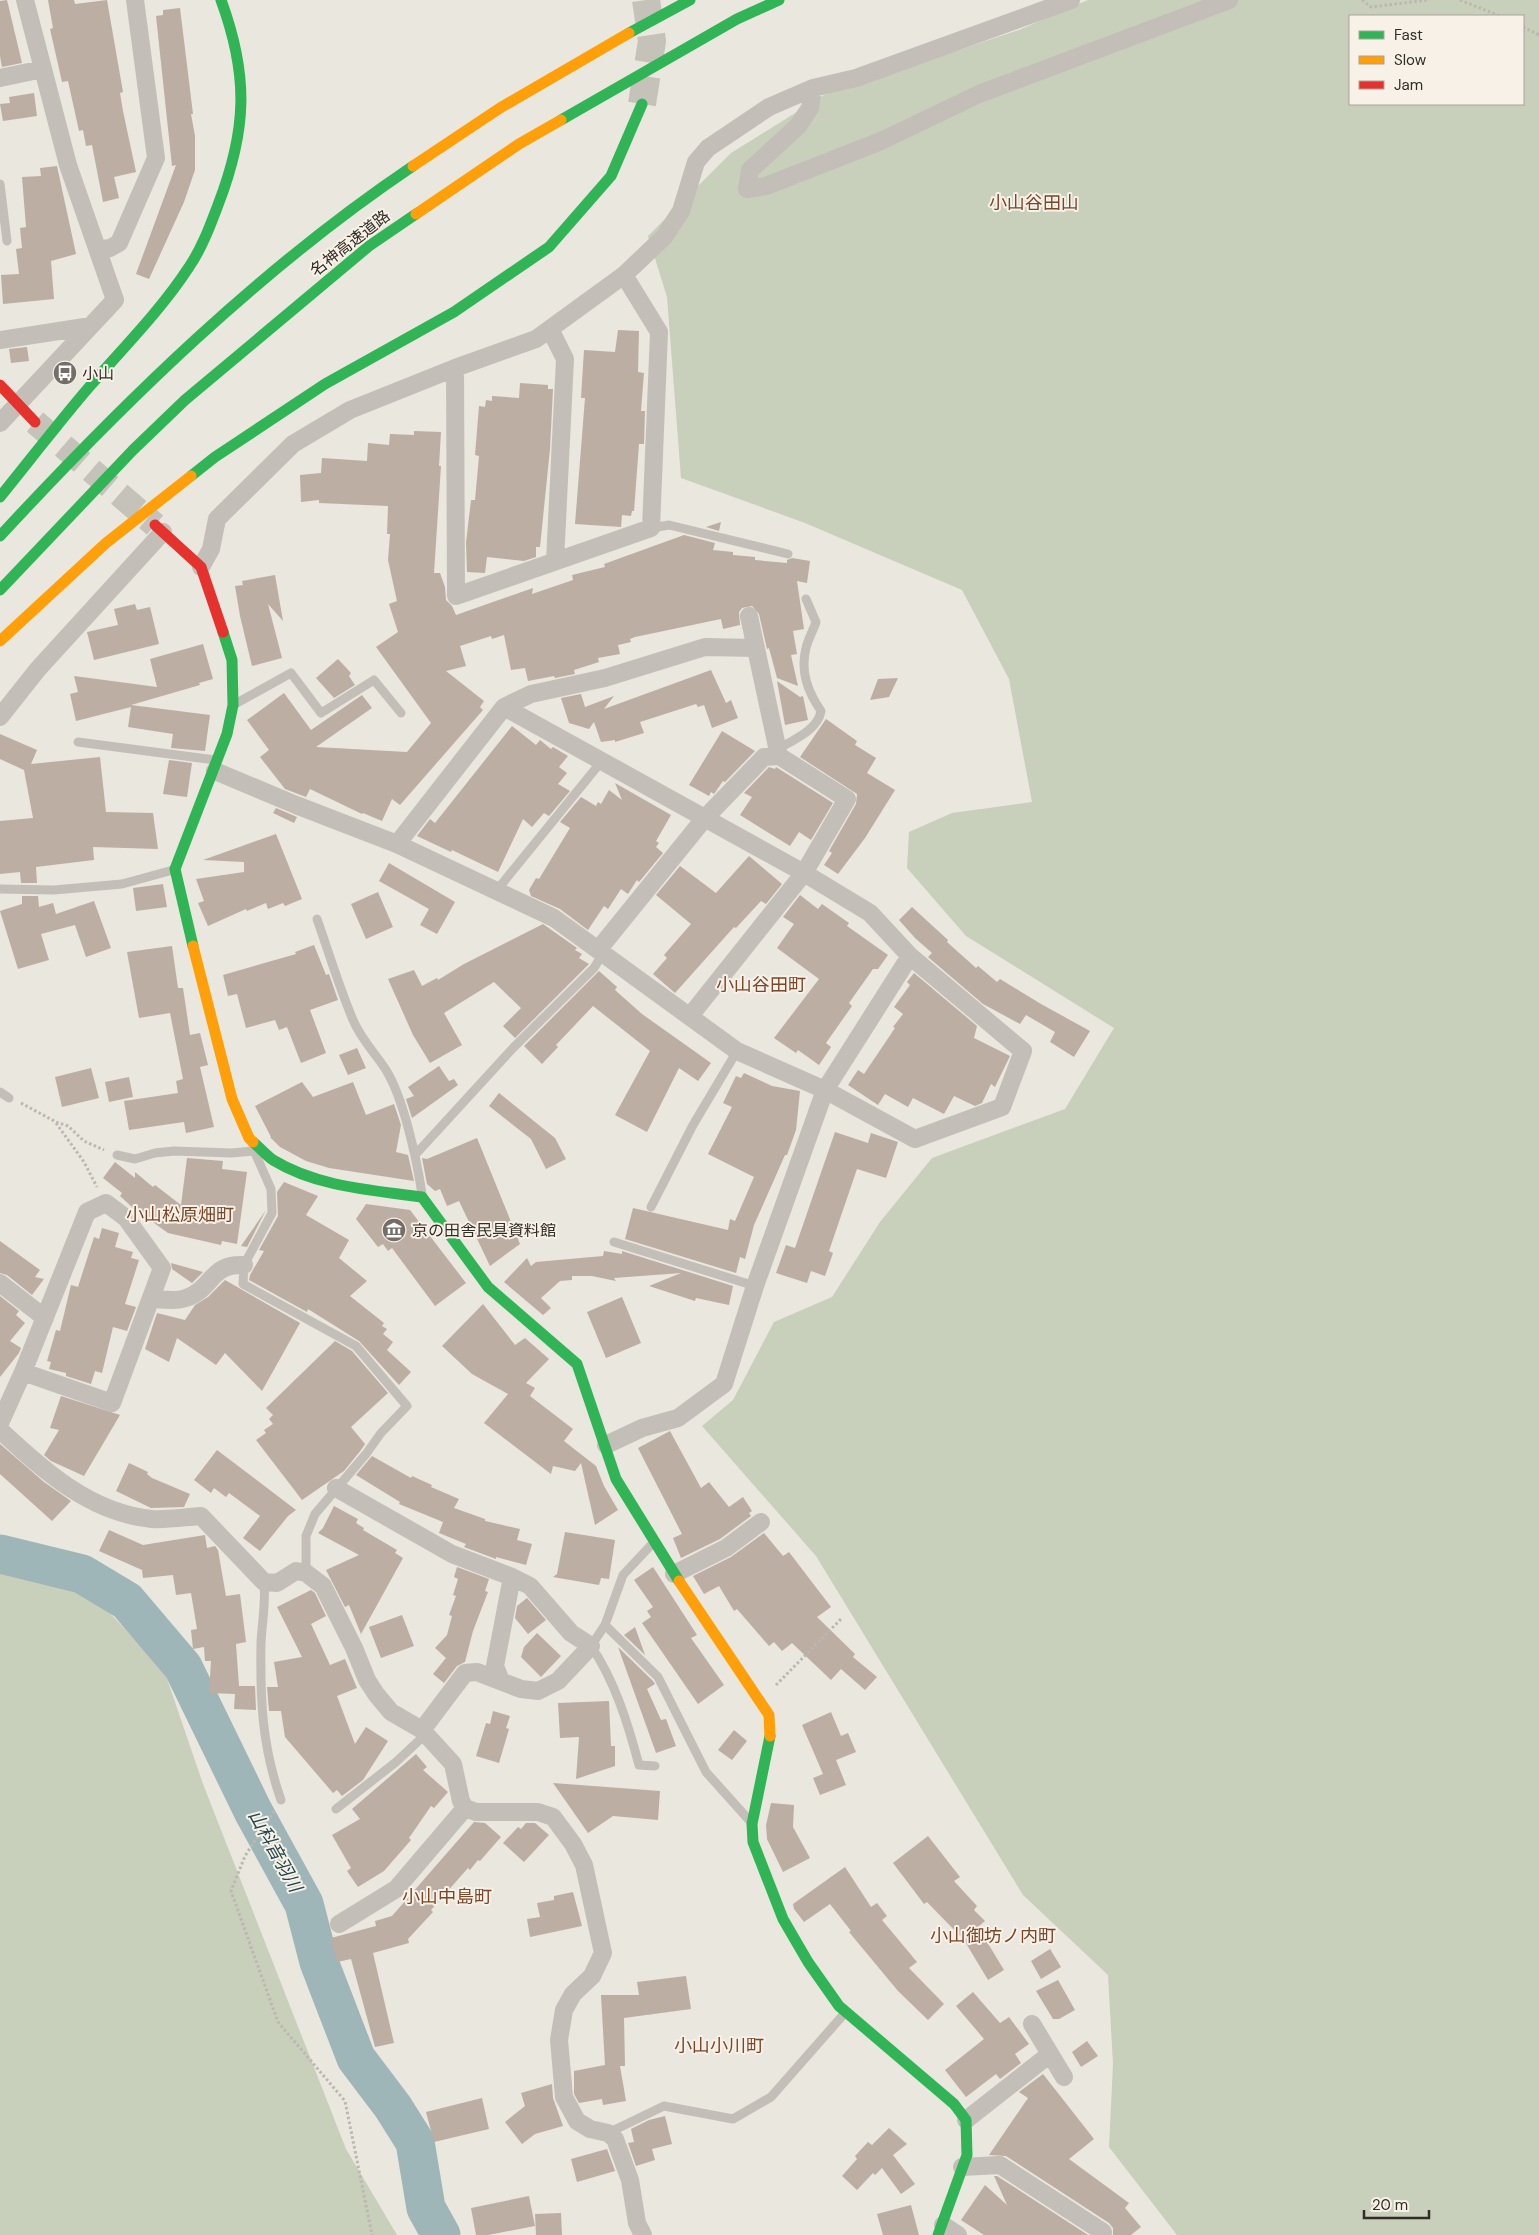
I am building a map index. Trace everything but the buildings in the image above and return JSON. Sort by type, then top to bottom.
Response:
[{"type":"main road","points":[[0,498],[76,402],[186,272],[209,228],[228,182],[239,143],[244,112],[241,68],[226,11],[221,0]]},
{"type":"main road","name":"名神高速道路","points":[[0,536],[159,372],[223,315],[345,216],[416,164],[499,109],[581,59],[690,0]]},
{"type":"main road","name":"名神高速道路","points":[[0,590],[93,491],[185,400],[369,246],[519,144],[677,52],[779,0]]},
{"type":"main road","points":[[0,641],[106,544],[215,457],[325,384],[454,312],[549,248],[611,176],[642,104]]},
{"type":"main road","points":[[0,386],[35,422]]},
{"type":"main road","points":[[159,529],[201,567],[232,660],[233,705],[227,734],[175,869],[205,997],[232,1099],[249,1138],[272,1159],[300,1174],[353,1188],[422,1197],[488,1287],[577,1364],[616,1479],[674,1574],[769,1715],[770,1740],[752,1824],[754,1842],[783,1919],[808,1962],[839,2006],[954,2104],[966,2120],[967,2155],[941,2230]]},
{"type":"street","points":[[0,423],[115,300],[68,165],[25,0]]},
{"type":"street","points":[[98,250],[110,248],[118,243],[156,158],[135,0]]},
{"type":"street","points":[[201,567],[211,549],[217,518],[293,444],[350,410],[455,368],[536,340],[624,275],[664,237],[681,211],[696,162],[708,148],[769,107],[813,88],[856,78],[1072,0]]},
{"type":"street","points":[[813,88],[810,108],[798,126],[750,170],[747,189],[766,186],[873,145],[979,94],[1229,0]]},
{"type":"street","points":[[0,78],[43,69]]},
{"type":"street","points":[[455,368],[456,596],[651,528],[659,332],[624,275]]},
{"type":"street","points":[[0,340],[91,326]]},
{"type":"street","points":[[550,330],[564,359],[556,561]]},
{"type":"street","points":[[0,717],[38,669],[159,529]]},
{"type":"street","points":[[690,1016],[804,873],[847,799],[779,753],[749,616]]},
{"type":"street","points":[[398,844],[504,707],[531,694],[605,678],[705,647],[756,648]]},
{"type":"street","points":[[216,766],[296,805],[398,844],[554,918],[738,1051],[826,1090],[915,1139],[1002,1108],[1023,1051],[910,956],[870,913],[804,873],[504,707]]},
{"type":"street","points":[[600,951],[704,819],[764,757],[779,753]]},
{"type":"street","points":[[606,1445],[642,1428],[678,1418],[724,1384],[756,1286],[826,1090],[910,956]]},
{"type":"street","points":[[0,1424],[23,1372],[87,1212],[106,1203],[126,1218],[162,1268],[112,1403],[23,1372]]},
{"type":"street","points":[[151,1299],[185,1299],[205,1286],[220,1269],[230,1264],[244,1265]]},
{"type":"street","points":[[0,1283],[45,1318]]},
{"type":"street","points":[[0,1430],[74,1492],[112,1510],[152,1519],[201,1516],[264,1582],[277,1583],[296,1572],[306,1573],[323,1586],[354,1648],[366,1680],[376,1694],[391,1712],[424,1732],[453,1764],[461,1801],[465,1808],[476,1812],[538,1812],[553,1817],[574,1844],[584,1866],[603,1953],[592,1976],[573,1994],[564,2010],[559,2040],[564,2097],[577,2121],[590,2129],[608,2132],[615,2139],[630,2180],[637,2223],[643,2235]]},
{"type":"street","points":[[336,1488],[452,1554],[530,1586],[571,1633],[591,1646],[558,1682],[538,1692],[521,1689],[476,1672],[465,1673],[424,1732]]},
{"type":"street","points":[[674,1574],[726,1548],[761,1522]]},
{"type":"street","points":[[501,1681],[495,1666],[512,1577]]},
{"type":"street","points":[[339,1924],[396,1889],[465,1808]]},
{"type":"street","points":[[1032,2024],[1064,2077]]},
{"type":"street","points":[[966,2120],[1050,2054]]},
{"type":"street","points":[[962,2167],[1000,2165],[1103,2232]]},
{"type":"street","points":[[941,2230],[958,2235]]},
{"type":"lane","points":[[0,184],[7,241]]},
{"type":"lane","points":[[651,528],[669,526],[788,554]]},
{"type":"lane","points":[[779,753],[820,718],[821,711],[811,697],[805,678],[804,661],[806,647],[816,622],[806,599]]},
{"type":"lane","points":[[233,705],[290,673],[321,713],[374,680],[400,713]]},
{"type":"lane","points":[[78,742],[216,766]]},
{"type":"lane","points":[[497,890],[601,762]]},
{"type":"lane","points":[[0,889],[54,890],[122,884],[175,869]]},
{"type":"lane","points":[[317,920],[353,1020],[365,1043],[387,1072],[399,1102],[415,1155],[422,1197]]},
{"type":"lane","points":[[415,1155],[513,1048],[594,968],[600,951]]},
{"type":"lane","points":[[651,1207],[693,1125],[738,1051]]},
{"type":"lane","points":[[0,1092],[9,1098]]},
{"type":"lane","points":[[249,1138],[271,1189],[272,1213],[244,1265],[243,1284],[356,1346],[407,1406],[382,1433],[315,1514],[306,1536],[306,1573]]},
{"type":"lane","points":[[117,1155],[135,1159],[155,1153],[174,1151],[254,1152]]},
{"type":"lane","points":[[614,1242],[756,1286]]},
{"type":"lane","points":[[654,1543],[623,1575],[605,1625],[591,1646],[604,1664],[630,1730],[639,1765],[655,1766]]},
{"type":"lane","points":[[264,1582],[266,1600],[261,1642],[263,1727],[270,1769],[281,1800]]},
{"type":"lane","points":[[605,1625],[658,1677],[706,1772],[752,1824]]},
{"type":"lane","points":[[336,1809],[396,1762],[424,1732]]},
{"type":"lane","points":[[608,2132],[664,2106],[733,2119],[770,2097],[846,2012]]},
{"type":"path","points":[[1362,0],[1371,6],[1428,0]]},
{"type":"path","points":[[1460,0],[1498,15]]},
{"type":"path","points":[[1524,28],[1539,35]]},
{"type":"path","points":[[9,1098],[30,1107],[56,1122],[68,1126],[84,1141],[117,1155]]},
{"type":"path","points":[[56,1122],[84,1162],[106,1203]]},
{"type":"path","points":[[760,1702],[841,1619]]},
{"type":"path","points":[[281,1800],[244,1856],[231,1891],[278,2022],[344,2101],[372,2235]]},
{"type":"green space","points":[[1088,0],[1539,0],[1539,2235],[1177,2235],[1109,2147],[1113,2064],[1108,1975],[1023,1895],[816,1556],[702,1426],[733,1400],[774,1322],[832,1297],[880,1222],[932,1158],[1065,1109],[1114,1028],[966,936],[907,868],[909,832],[952,813],[1032,802],[1009,679],[962,590],[805,523],[681,478],[667,297],[648,236],[731,153],[824,95],[1019,30]]},
{"type":"green space","points":[[0,1571],[89,1591],[164,1670],[203,1784],[346,2149],[397,2235],[0,2235]]},
{"type":"waterway","name":"山科音羽川","points":[[0,1554],[82,1574],[127,1601],[183,1667],[253,1811],[304,1904],[319,1962],[356,2058],[393,2107],[415,2142],[426,2208],[441,2235]]},
{"type":"tunnel","points":[[642,104],[652,41],[646,0]]},
{"type":"tunnel","points":[[35,422],[155,525]]},
{"type":"traffic: fast","points":[[0,497],[78,400],[142,328],[178,283],[194,260],[205,237],[228,178],[235,152],[241,103],[240,78],[236,54],[221,0]]},
{"type":"traffic: fast","points":[[629,33],[690,0]]},
{"type":"traffic: fast","points":[[561,120],[737,19],[779,0]]},
{"type":"traffic: fast","points":[[191,476],[215,457],[325,384],[454,312],[549,247],[611,176],[642,104]]},
{"type":"traffic: fast","points":[[0,536],[96,436],[196,339],[302,248],[356,206],[413,166]]},
{"type":"traffic: fast","points":[[0,590],[133,450],[185,400],[369,246],[416,214]]},
{"type":"traffic: fast","points":[[193,946],[175,869],[227,734],[233,705],[232,660],[223,632]]},
{"type":"traffic: fast","points":[[253,1142],[273,1160],[290,1169],[326,1182],[422,1197],[488,1287],[577,1364],[616,1479],[679,1581]]},
{"type":"traffic: fast","points":[[770,1736],[752,1824],[753,1842],[783,1919],[808,1962],[839,2006],[954,2104],[966,2120],[967,2155],[938,2235]]},
{"type":"traffic: slow","points":[[413,166],[500,108],[629,33]]},
{"type":"traffic: slow","points":[[416,214],[519,144],[561,120]]},
{"type":"traffic: slow","points":[[0,641],[106,543],[191,476]]},
{"type":"traffic: slow","points":[[193,946],[232,1099],[249,1138],[253,1142]]},
{"type":"traffic: slow","points":[[679,1581],[769,1715],[770,1736]]},
{"type":"traffic: jam","points":[[0,385],[35,422]]},
{"type":"traffic: jam","points":[[155,525],[201,567],[223,632]]},
{"type":"place","name":"小山","points":[[65,373]]},
{"type":"place","name":"京の田舎民具資料館","points":[[394,1230]]},
{"type":"district","name":"小山谷田山","points":[[1034,203]]},
{"type":"district","name":"小山谷田町","points":[[761,985]]},
{"type":"district","name":"小山松原畑町","points":[[180,1215]]},
{"type":"district","name":"小山中島町","points":[[447,1897]]},
{"type":"district","name":"小山御坊ノ内町","points":[[993,1936]]},
{"type":"district","name":"小山小川町","points":[[719,2046]]}]
